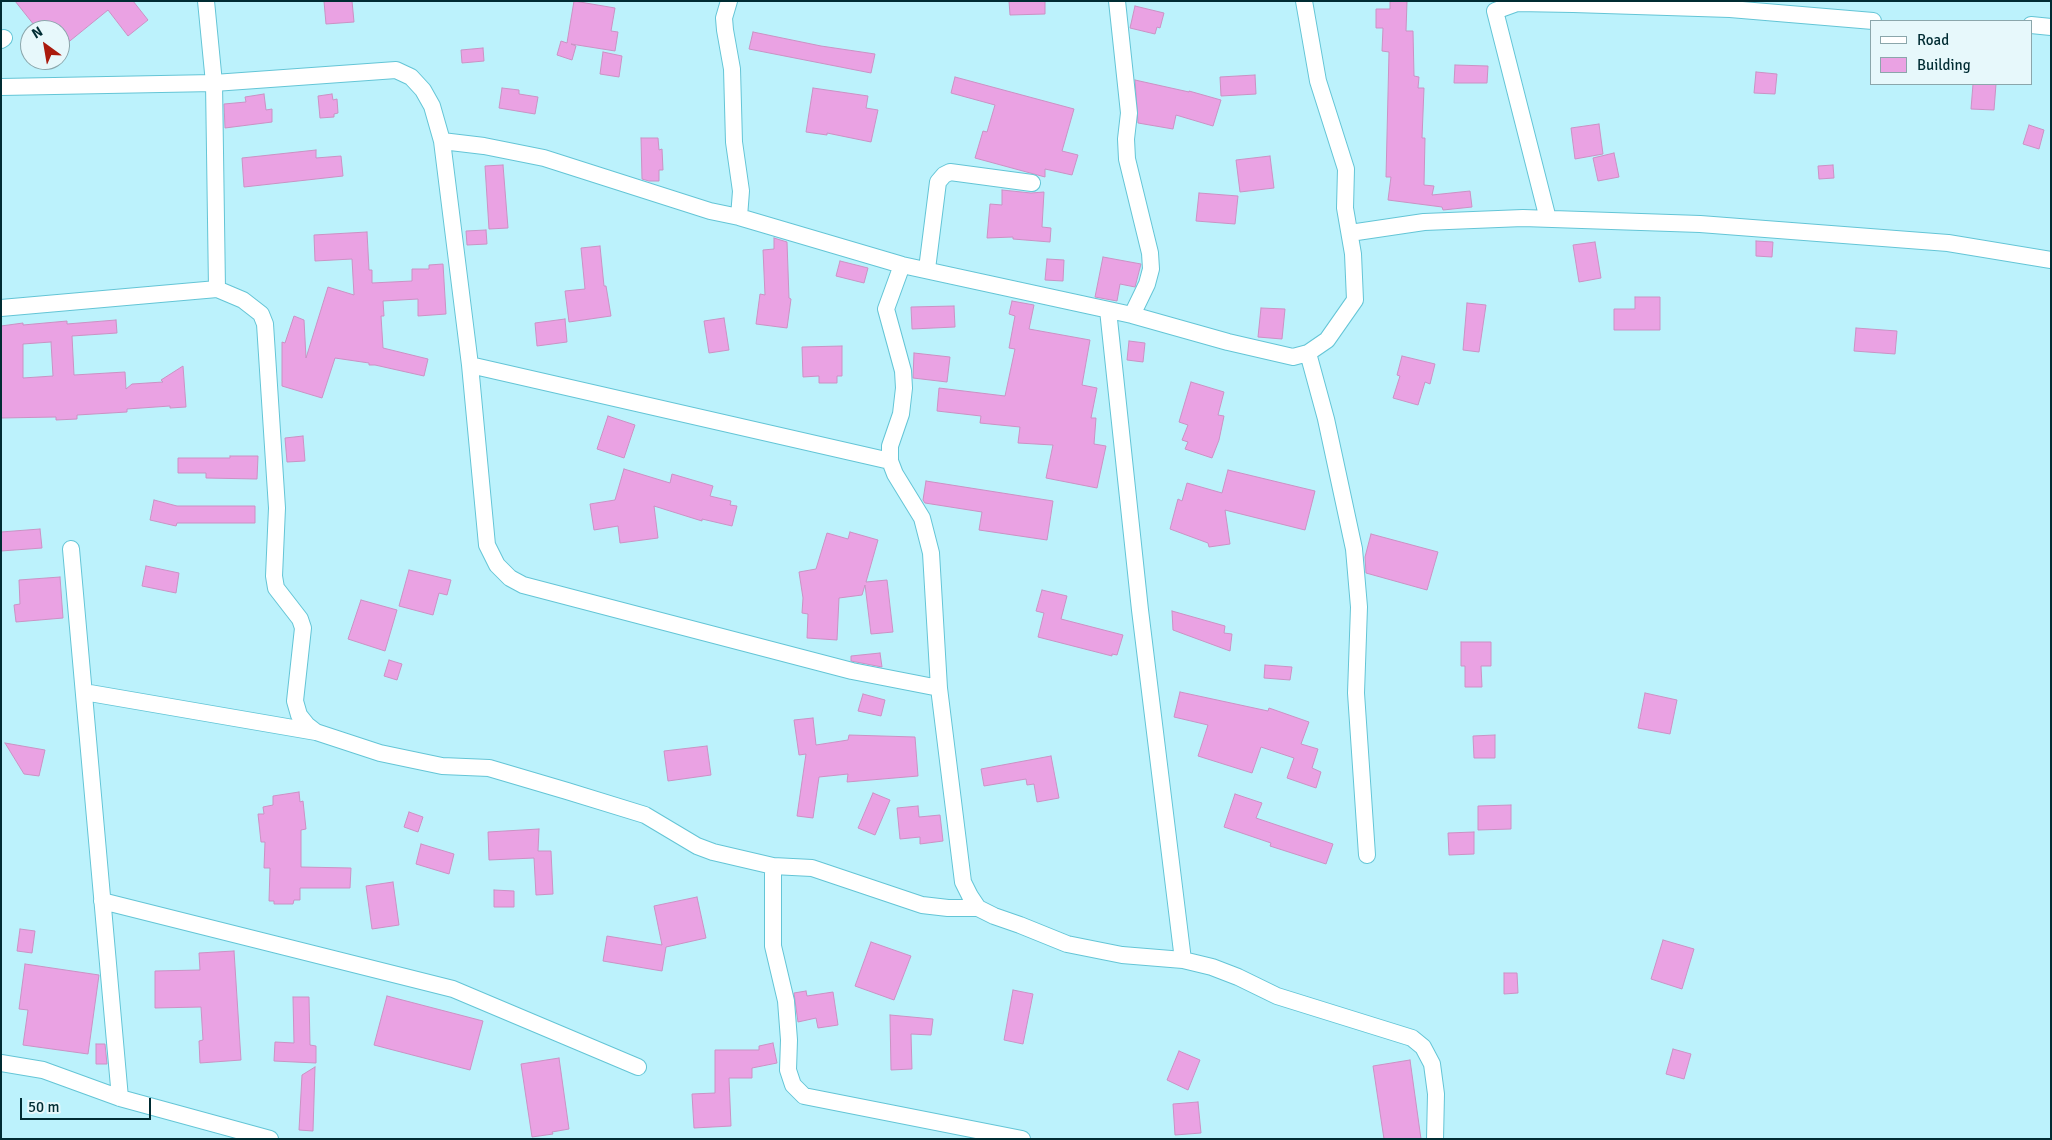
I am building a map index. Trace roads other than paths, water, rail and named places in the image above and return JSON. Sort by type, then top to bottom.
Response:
[{"type":"street","points":[[206,1],[214,84],[217,289]]},
{"type":"street","points":[[729,1],[724,18],[732,69],[734,142],[741,191],[739,217]]},
{"type":"street","points":[[1117,1],[1129,113],[1126,139],[1127,159],[1150,253],[1147,284],[1132,315]]},
{"type":"street","points":[[442,141],[484,146],[544,158],[710,211],[739,217],[902,265],[1132,315],[1228,342],[1293,356],[1308,353],[1327,340],[1355,300],[1350,233],[1345,208],[1346,169],[1318,81],[1304,1]]},
{"type":"street","points":[[1548,219],[1495,11],[1517,3],[1572,4],[1730,9],[1870,21]]},
{"type":"street","points":[[2032,25],[2051,27]]},
{"type":"street","points":[[1,87],[214,84],[396,70],[411,77],[424,90],[432,106],[442,141],[470,365],[487,546],[497,565],[510,578],[524,585],[852,671],[939,688]]},
{"type":"street","points":[[927,269],[938,182],[944,176],[950,172],[1032,184]]},
{"type":"street","points":[[1350,233],[1424,222],[1523,218],[1700,224],[1948,243],[2051,260]]},
{"type":"street","points":[[902,265],[886,308],[903,371],[904,388],[900,414],[890,446],[890,461],[895,474],[922,518],[931,553],[939,688],[963,882],[978,908]]},
{"type":"street","points":[[1,308],[217,289],[253,306],[261,314],[265,324],[277,508],[274,576],[276,588],[300,619],[303,628],[295,701],[299,715],[316,732]]},
{"type":"street","points":[[1108,310],[1140,610],[1183,960]]},
{"type":"street","points":[[1308,353],[1326,419],[1354,548],[1359,607],[1356,693],[1368,855]]},
{"type":"street","points":[[470,365],[890,461]]},
{"type":"street","points":[[71,549],[120,1098]]},
{"type":"street","points":[[84,692],[316,732],[380,753],[442,766],[489,768],[645,815],[696,846],[713,852],[773,866],[812,868],[922,905],[948,908],[978,908],[1067,944],[1122,954],[1183,960],[1221,970],[1277,996],[1412,1038],[1423,1047],[1432,1064],[1436,1094],[1435,1139]]},
{"type":"street","points":[[773,866],[773,946],[786,1001],[789,1040],[788,1070],[792,1085],[804,1096],[1022,1139]]},
{"type":"street","points":[[102,901],[452,989],[638,1067]]},
{"type":"street","points":[[1,1063],[43,1070],[120,1098],[270,1139]]}]
